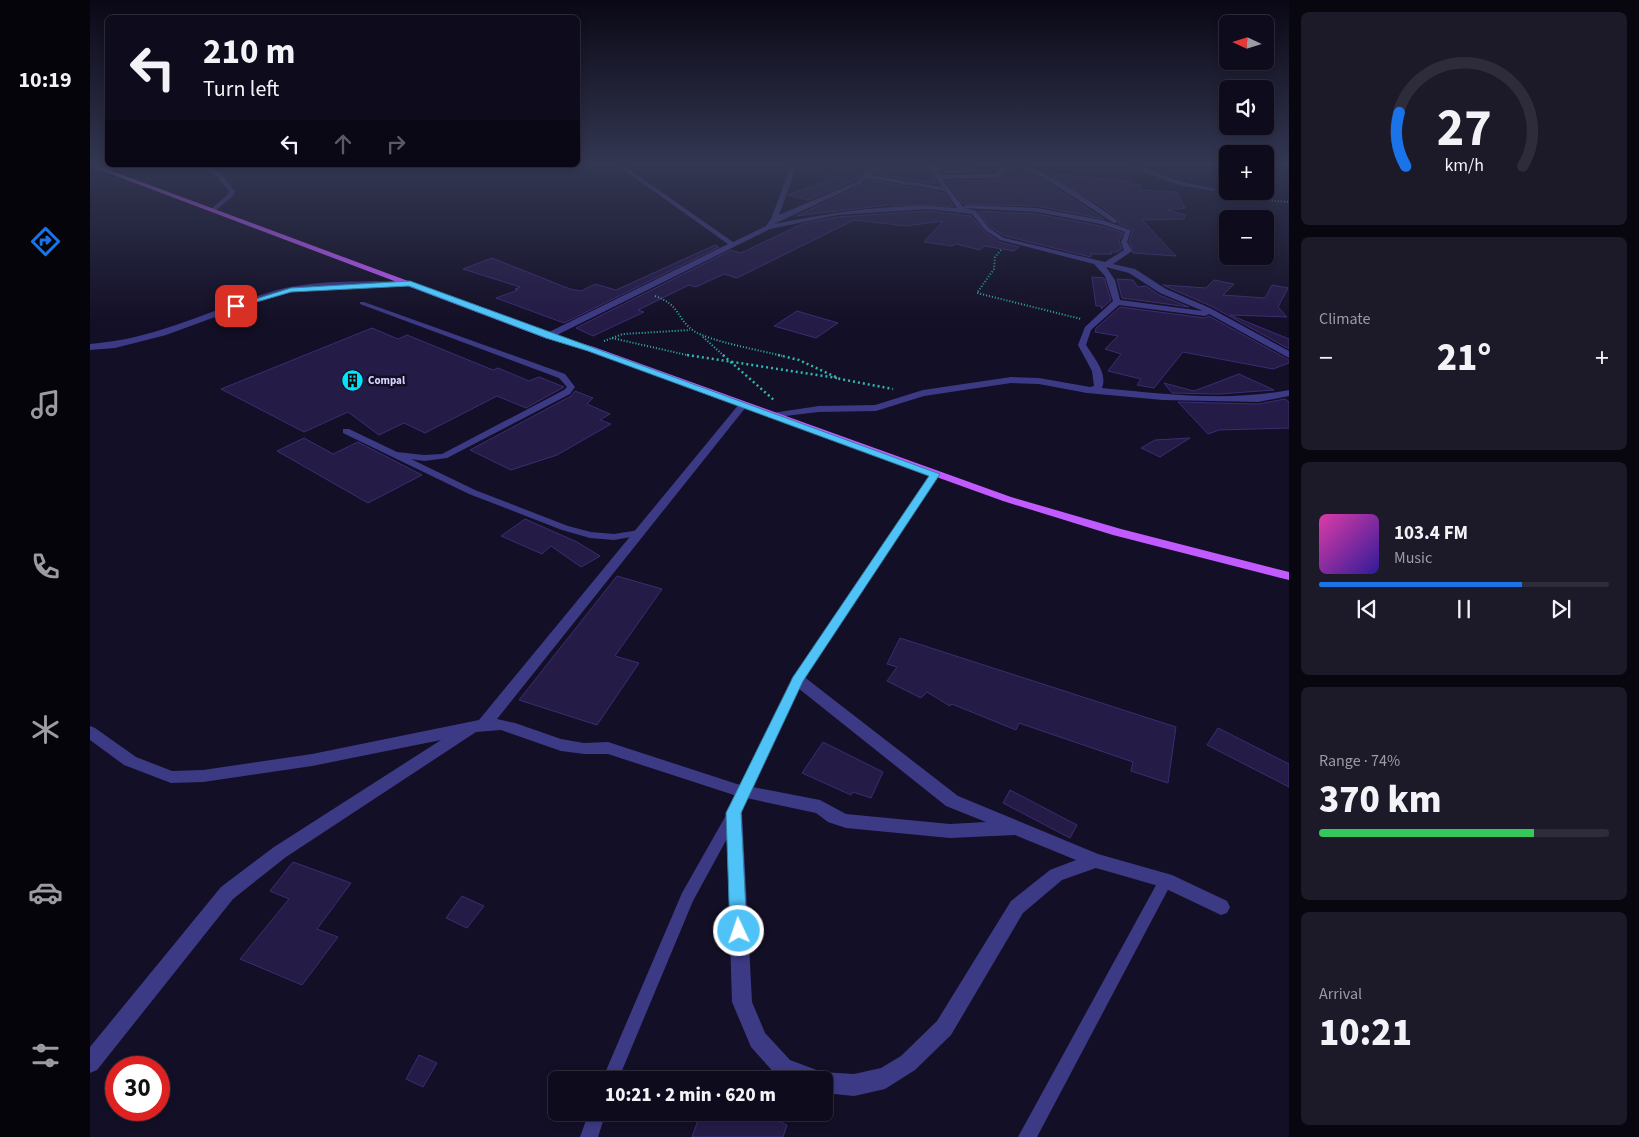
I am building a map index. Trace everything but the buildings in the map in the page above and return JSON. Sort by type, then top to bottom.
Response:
[{"type":"main road","points":[[229,216],[548,336],[591,349],[772,416],[1007,499],[1117,532],[1289,576]]},
{"type":"street","points":[[692,216],[732,244]]},
{"type":"street","points":[[768,227],[775,216]]},
{"type":"street","points":[[774,220],[783,216]]},
{"type":"street","points":[[548,336],[768,227],[822,216]]},
{"type":"street","points":[[978,216],[993,234],[1010,241],[1111,266],[1139,275],[1163,291],[1276,346],[1289,355]]},
{"type":"street","points":[[1070,216],[1102,222],[1129,231]]},
{"type":"street","points":[[1106,216],[1129,231]]},
{"type":"street","points":[[1111,266],[1108,263],[1128,251],[1124,242],[1129,231]]},
{"type":"street","points":[[1097,264],[1107,271],[1116,290],[1118,302]]},
{"type":"street","points":[[90,347],[125,344],[158,336],[245,303],[291,290],[410,284]]},
{"type":"street","points":[[1092,390],[1098,387],[1099,375],[1082,345],[1085,332],[1091,323],[1104,315],[1118,302],[1200,312],[1230,323]]},
{"type":"street","points":[[772,416],[819,409],[876,408],[923,393],[984,383],[1027,380],[1092,390],[1163,397],[1258,399],[1289,393]]},
{"type":"street","points":[[90,1063],[227,893],[280,852],[478,726],[743,405]]},
{"type":"street","points":[[798,680],[952,801],[1096,861],[1166,880],[1221,907]]},
{"type":"street","points":[[90,732],[130,761],[171,776],[203,776],[312,760],[478,726],[508,725],[546,741],[572,748],[590,750],[608,748],[744,791],[820,807],[834,817],[846,821],[950,831],[1015,828]]},
{"type":"street","points":[[734,813],[742,1002],[758,1040],[783,1068],[791,1071]]},
{"type":"street","points":[[833,1083],[854,1085],[885,1078],[908,1063],[944,1028],[1017,907],[1056,875],[1096,861]]},
{"type":"lane","points":[[362,303],[562,376],[570,387],[567,392],[444,456],[424,458],[397,455]]},
{"type":"lane","points":[[346,431],[472,492],[565,528],[590,535],[614,538],[639,533]]},
{"type":"lane","points":[[614,1071],[687,898],[734,813],[798,680],[935,474]]},
{"type":"lane","points":[[1027,1137],[1166,880]]},
{"type":"lane","points":[[589,1137],[595,1121]]},
{"type":"path","points":[[1010,241],[994,257],[994,269],[977,293],[1084,319],[1091,323]]},
{"type":"path","points":[[636,292],[664,298],[676,306],[690,330]]},
{"type":"path","points":[[591,349],[623,334],[690,330],[701,335],[799,360],[840,379]]},
{"type":"path","points":[[701,335],[731,362],[744,377],[791,413]]},
{"type":"path","points":[[612,338],[663,348],[698,358],[923,393]]},
{"type":"place","name":"Compal","points":[[352,380]]},
{"type":"route","points":[[236,306],[291,290],[410,284],[548,336],[591,349],[875,454],[935,474],[880,560],[798,680],[734,813],[739,931]]}]
